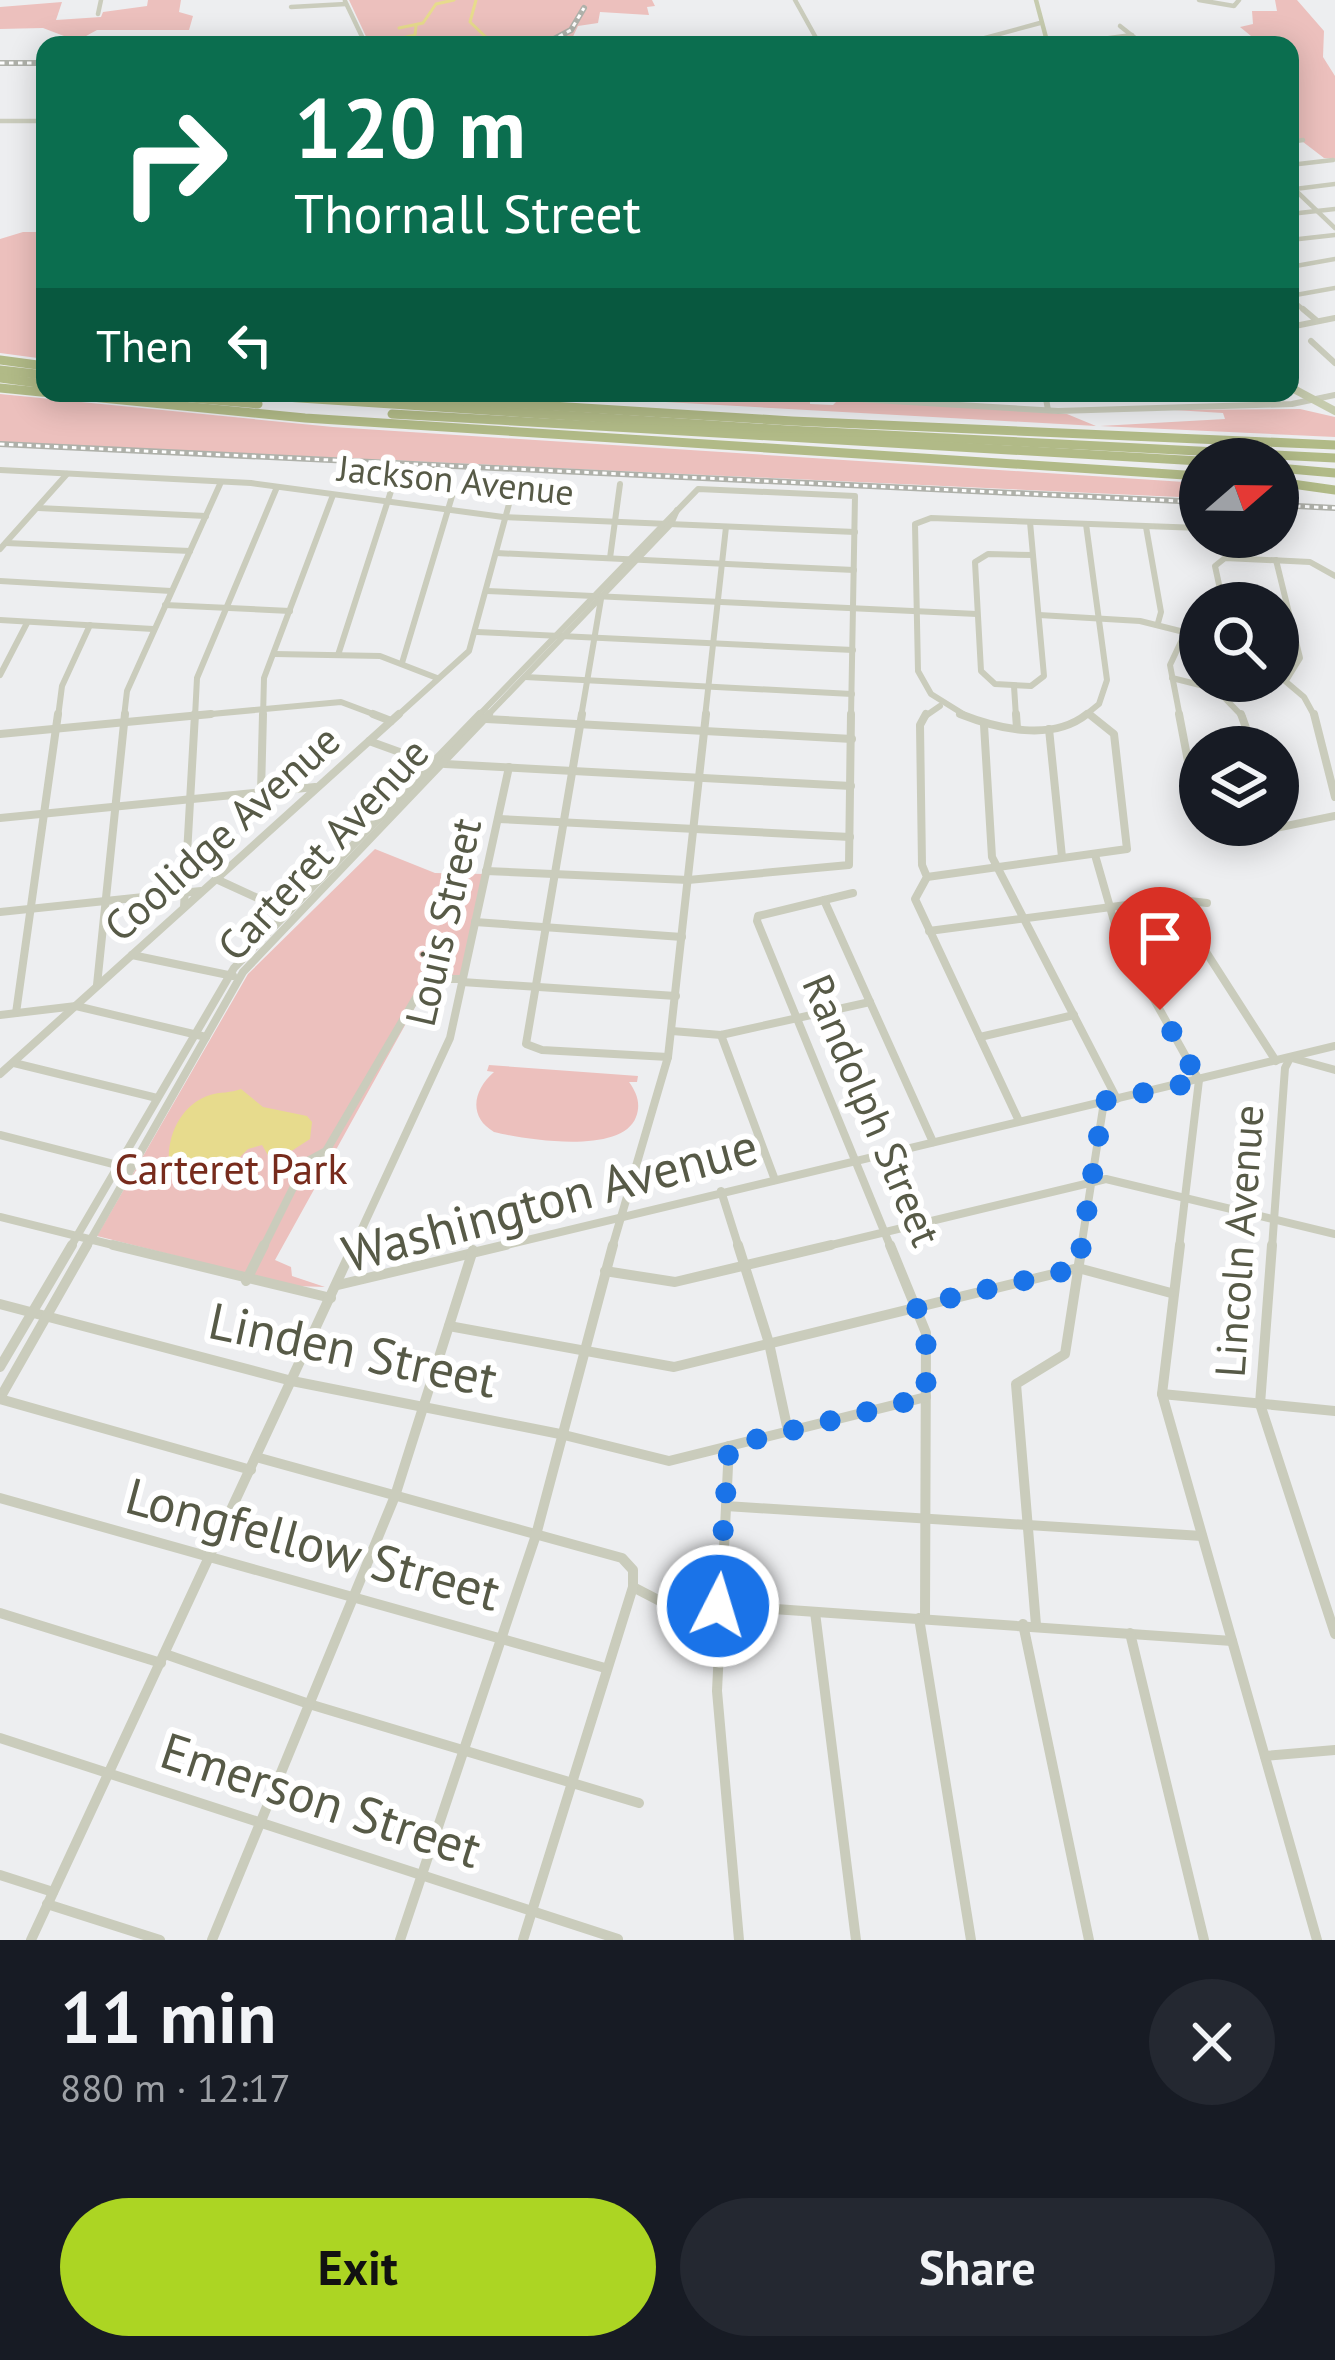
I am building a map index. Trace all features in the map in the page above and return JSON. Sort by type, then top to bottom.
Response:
[{"type":"highway","points":[[0,360],[36,365]]},
{"type":"highway","points":[[0,374],[36,378]]},
{"type":"highway","points":[[0,388],[36,391]]},
{"type":"highway","points":[[146,402],[324,419],[1179,475]]},
{"type":"highway","points":[[257,402],[669,432],[1179,460]]},
{"type":"highway","points":[[359,402],[807,432],[1335,458]]},
{"type":"highway","points":[[482,402],[792,422],[1335,445]]},
{"type":"highway","points":[[1299,467],[1335,470]]},
{"type":"highway","points":[[1299,484],[1335,487]]},
{"type":"main road","points":[[1036,0],[1045,36]]},
{"type":"main road","points":[[1299,392],[1335,411]]},
{"type":"street","points":[[98,14],[101,0]]},
{"type":"street","points":[[795,0],[815,36]]},
{"type":"street","points":[[1199,0],[1234,6],[1240,0]]},
{"type":"street","points":[[291,7],[345,2],[361,36]]},
{"type":"street","points":[[993,36],[1040,24]]},
{"type":"street","points":[[1120,26],[1132,35]]},
{"type":"street","points":[[1125,36],[1132,35]]},
{"type":"street","points":[[0,121],[36,121]]},
{"type":"street","points":[[1299,141],[1303,140]]},
{"type":"street","points":[[1299,164],[1333,160]]},
{"type":"street","points":[[1299,187],[1335,184]]},
{"type":"street","points":[[1299,195],[1335,231]]},
{"type":"street","points":[[1299,213],[1335,209]]},
{"type":"street","points":[[1299,238],[1335,231]]},
{"type":"street","points":[[1299,265],[1335,259]]},
{"type":"street","points":[[1299,295],[1335,288]]},
{"type":"street","points":[[1299,305],[1318,321]]},
{"type":"street","points":[[1299,325],[1335,318]]},
{"type":"street","points":[[1311,341],[1335,363]]},
{"type":"street","points":[[1299,402],[1335,395]]},
{"type":"street","points":[[918,402],[1048,410],[1284,402]]},
{"type":"street","points":[[1047,402],[1048,410]]},
{"type":"street","points":[[0,480],[4,470]]},
{"type":"street","name":"Jackson Avenue","points":[[4,470],[222,481],[504,517],[855,532]]},
{"type":"street","points":[[3,546],[67,473]]},
{"type":"street","points":[[97,987],[130,679],[222,481]]},
{"type":"street","points":[[514,482],[477,632],[853,650]]},
{"type":"street","points":[[610,558],[620,484]]},
{"type":"street","points":[[184,909],[197,678],[277,487]]},
{"type":"street","points":[[338,655],[392,488]]},
{"type":"street","name":"Carteret Avenue","points":[[0,1367],[229,975],[332,864],[443,764],[637,559],[677,509],[698,489],[855,496],[855,532]]},
{"type":"street","points":[[402,663],[452,493]]},
{"type":"street","points":[[261,792],[265,678],[333,495]]},
{"type":"street","points":[[38,508],[206,516]]},
{"type":"street","points":[[1086,524],[1107,688],[1089,713],[1048,729],[1017,728],[984,725],[940,706],[920,677],[916,523],[931,518],[1030,521],[1179,528]]},
{"type":"street","points":[[1030,521],[1044,678],[1034,686],[992,684],[982,675],[977,559],[988,554],[1032,556]]},
{"type":"street","name":"Carteret Avenue","points":[[0,1399],[240,977],[472,718],[626,558],[665,524]]},
{"type":"street","points":[[400,1940],[536,1534],[620,1215],[668,1057],[726,527]]},
{"type":"street","points":[[1146,527],[1161,612],[1158,623]]},
{"type":"street","points":[[486,871],[688,880],[849,865],[855,532]]},
{"type":"street","points":[[3,546],[190,551]]},
{"type":"street","points":[[496,553],[854,570]]},
{"type":"street","points":[[1219,582],[1216,563],[1243,558],[1314,563],[1335,576]]},
{"type":"street","points":[[1276,560],[1281,582]]},
{"type":"street","points":[[0,580],[171,591]]},
{"type":"street","points":[[487,592],[977,614]]},
{"type":"street","points":[[601,598],[526,1044],[542,1050],[668,1057]]},
{"type":"street","points":[[165,605],[290,611]]},
{"type":"street","points":[[1039,615],[1158,623],[1179,629]]},
{"type":"street","points":[[0,620],[154,629]]},
{"type":"street","points":[[0,675],[27,622]]},
{"type":"street","points":[[16,1013],[62,686],[90,626]]},
{"type":"street","name":"Coolidge Avenue","points":[[0,1074],[469,652],[477,632]]},
{"type":"street","points":[[1179,643],[1171,656],[1181,726]]},
{"type":"street","points":[[275,653],[380,656],[438,679]]},
{"type":"street","points":[[512,676],[852,694]]},
{"type":"street","points":[[1172,678],[1194,681],[1239,705],[1246,726]]},
{"type":"street","points":[[1014,686],[1017,728]]},
{"type":"street","points":[[1299,687],[1312,704],[1335,797]]},
{"type":"street","points":[[0,734],[341,702],[392,721]]},
{"type":"street","points":[[927,877],[922,865],[920,724],[940,706]]},
{"type":"street","points":[[927,877],[1127,849],[1114,734],[1089,713]]},
{"type":"street","points":[[472,718],[852,739]]},
{"type":"street","points":[[984,725],[991,854],[1117,1099]]},
{"type":"street","points":[[1048,729],[1062,857]]},
{"type":"street","points":[[369,741],[429,764],[851,786]]},
{"type":"street","name":"Louis Street","points":[[337,1286],[450,1038],[509,767]]},
{"type":"street","points":[[0,818],[318,787]]},
{"type":"street","points":[[1299,823],[1335,816]]},
{"type":"street","points":[[497,818],[850,837]]},
{"type":"street","points":[[1094,854],[1118,935],[1199,1081],[1162,1394],[1317,1940]]},
{"type":"street","points":[[332,864],[342,868]]},
{"type":"street","points":[[927,877],[915,899],[1019,1122]]},
{"type":"street","points":[[216,879],[297,916]]},
{"type":"street","points":[[0,912],[203,891]]},
{"type":"street","points":[[853,893],[824,900],[934,1142]]},
{"type":"street","points":[[929,931],[1172,899],[1207,903]]},
{"type":"street","points":[[1172,899],[1276,1061]]},
{"type":"street","name":"Randolph Street","points":[[824,900],[758,916],[926,1333],[922,1618],[971,1940]]},
{"type":"street","points":[[475,922],[682,937]]},
{"type":"street","points":[[132,955],[240,977]]},
{"type":"street","points":[[246,1281],[307,1162],[326,1151],[426,980],[676,996]]},
{"type":"street","points":[[672,1031],[721,1035],[870,1002]]},
{"type":"street","points":[[0,1015],[76,1006],[206,1037]]},
{"type":"street","points":[[980,1036],[1073,1016]]},
{"type":"street","points":[[721,1035],[775,1180]]},
{"type":"street","name":"Washington Avenue","points":[[31,1940],[337,1286],[1335,1046]]},
{"type":"street","points":[[1290,1058],[1335,1070]]},
{"type":"street","name":"Lincoln Avenue","points":[[1290,1058],[1285,1068],[1260,1404],[1335,1634]]},
{"type":"street","points":[[13,1062],[168,1101]]},
{"type":"street","points":[[1089,1940],[1029,1625],[1028,1526],[1016,1384],[1065,1354],[1104,1101]]},
{"type":"street","points":[[0,1135],[129,1168]]},
{"type":"street","points":[[605,1271],[661,1283],[1106,1179],[1335,1234]]},
{"type":"street","points":[[721,1191],[769,1343],[788,1432]]},
{"type":"street","points":[[0,1217],[246,1281],[331,1298]]},
{"type":"street","points":[[212,1940],[395,1496],[472,1250]]},
{"type":"street","points":[[449,1326],[674,1367],[1078,1268],[1171,1293]]},
{"type":"street","name":"Linden Street","points":[[0,1304],[292,1381],[669,1461],[926,1397]]},
{"type":"street","points":[[1162,1394],[1335,1411]]},
{"type":"street","points":[[0,1399],[395,1496],[622,1558],[633,1570],[633,1586],[524,1940]]},
{"type":"street","points":[[729,1446],[717,1691],[739,1940]]},
{"type":"street","name":"Longfellow Street","points":[[0,1498],[605,1668]]},
{"type":"street","points":[[726,1506],[1202,1536]]},
{"type":"street","points":[[633,1586],[660,1601],[1232,1641]]},
{"type":"street","points":[[815,1612],[856,1940]]},
{"type":"street","points":[[0,1613],[639,1803]]},
{"type":"street","points":[[1130,1633],[1204,1940]]},
{"type":"street","name":"Emerson Street","points":[[0,1738],[619,1939]]},
{"type":"street","points":[[1265,1756],[1335,1750]]},
{"type":"street","points":[[0,1874],[160,1940]]},
{"type":"green space","points":[[148,0],[181,0],[179,12],[193,16],[189,30],[97,30],[86,36],[64,36],[43,28],[0,29],[0,7],[62,2],[56,20],[101,17],[103,12],[147,6]]},
{"type":"green space","points":[[349,0],[652,0],[655,6],[647,7],[649,15],[600,12],[598,23],[578,26],[573,36],[366,36]]},
{"type":"green space","points":[[1275,0],[1297,0],[1324,31],[1323,57],[1335,76],[1335,159],[1324,158],[1299,139],[1299,36],[1251,36],[1240,27],[1253,24],[1252,11],[1277,11]]},
{"type":"green space","points":[[36,232],[36,358],[0,353],[0,239]]},
{"type":"green space","points":[[0,394],[36,398],[36,402],[81,402],[333,427],[1179,482],[1179,497],[0,442]]},
{"type":"green space","points":[[664,402],[885,402],[1067,414],[1096,426]]},
{"type":"green space","points":[[1300,409],[1335,417],[1335,437],[1100,426],[1225,419],[1223,413],[1174,410]]},
{"type":"green space","name":"Carteret Park","points":[[375,849],[435,873],[484,874],[463,982],[430,980],[275,1260],[291,1267],[292,1276],[325,1287],[296,1286],[97,1236],[248,974]]},
{"type":"green space","points":[[489,1065],[638,1076],[637,1082],[629,1082],[637,1099],[636,1117],[627,1129],[593,1141],[549,1141],[494,1132],[480,1119],[476,1103],[481,1087],[494,1072],[487,1071]]},
{"type":"shaded area","points":[[241,1089],[263,1107],[307,1116],[312,1122],[310,1139],[279,1159],[269,1157],[262,1145],[248,1149],[228,1169],[169,1162],[174,1131],[184,1113],[200,1099]]},
{"type":"waterway","points":[[399,28],[423,23],[436,4],[454,0]]},
{"type":"waterway","points":[[476,0],[470,22],[485,36]]},
{"type":"waterway","points":[[411,36],[416,26]]},
{"type":"railway","points":[[560,36],[571,30],[584,8]]},
{"type":"railway","points":[[0,63],[36,63]]},
{"type":"railway","points":[[0,444],[1179,501]]},
{"type":"railway","points":[[1299,506],[1335,508]]},
{"type":"route","points":[[718,1606],[729,1446],[926,1397],[926,1333],[916,1306],[1078,1268],[1104,1101],[1199,1081],[1160,1010]]}]
